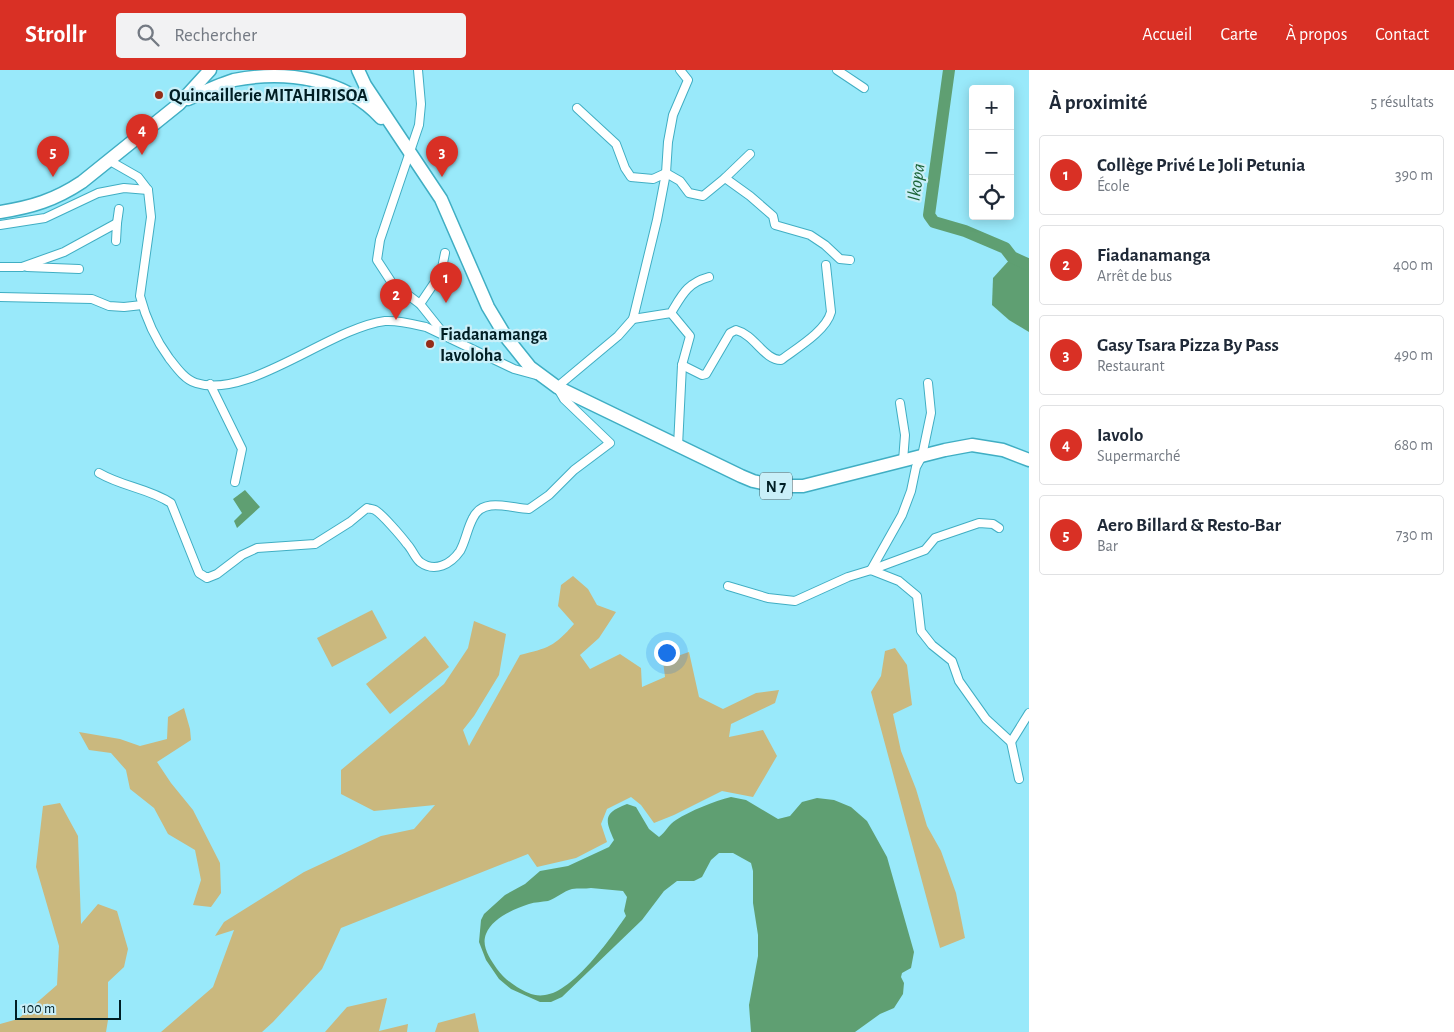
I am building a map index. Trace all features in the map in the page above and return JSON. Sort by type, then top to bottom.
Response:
[{"type":"main road","points":[[0,212],[23,208],[52,199],[82,182],[179,104],[210,70]]},
{"type":"main road","points":[[179,104],[208,89],[235,80],[307,70]]},
{"type":"main road","points":[[358,70],[365,85],[407,146]]},
{"type":"main road","points":[[282,72],[324,80],[355,96],[376,112],[407,146]]},
{"type":"main road","name":"N 7","points":[[407,146],[441,199],[493,314],[513,348],[541,377],[556,387],[747,479],[776,486],[803,486],[972,445],[1003,450],[1029,460]]},
{"type":"street","points":[[418,70],[421,104],[420,118],[407,146],[380,240],[377,260],[392,282],[420,304],[445,336]]},
{"type":"street","points":[[99,473],[113,481],[146,490],[171,503],[200,573],[207,578],[217,574],[242,555],[257,548],[315,544],[350,522],[367,508],[375,510],[408,544],[419,562],[428,566],[439,567],[449,563],[455,557],[465,542],[473,518],[489,504],[529,509],[549,495],[574,470],[610,443],[564,399],[556,387],[618,336],[633,319],[657,220],[666,173],[668,142],[673,115],[688,80],[681,70]]},
{"type":"street","points":[[838,70],[864,88]]},
{"type":"street","points":[[577,108],[616,144],[625,168],[631,177],[653,179],[666,173]]},
{"type":"street","points":[[666,173],[680,182],[689,193],[703,196],[750,154]]},
{"type":"street","points":[[110,161],[138,176],[148,190],[152,217],[140,296],[142,305],[149,325],[161,346],[185,376],[196,383],[224,385],[246,379],[280,366],[326,342],[360,328],[384,322],[418,325],[514,369],[541,377]]},
{"type":"street","points":[[725,178],[774,216],[775,225],[810,235],[840,260],[850,260]]},
{"type":"street","points":[[0,225],[45,218],[98,193],[124,188],[148,190]]},
{"type":"street","points":[[116,241],[119,209]]},
{"type":"street","points":[[22,267],[64,252],[117,223]]},
{"type":"street","points":[[420,304],[441,273],[445,253]]},
{"type":"street","points":[[682,365],[702,375],[706,374],[730,333],[736,330],[752,338],[768,356],[775,360],[781,360],[822,328],[829,319],[831,312],[826,265]]},
{"type":"street","points":[[0,267],[79,269]]},
{"type":"street","points":[[633,319],[671,313],[687,288],[697,280],[709,277]]},
{"type":"street","points":[[0,297],[92,299],[109,306],[142,305]]},
{"type":"street","points":[[671,313],[690,336],[682,365],[678,446]]},
{"type":"street","points":[[871,570],[902,515],[916,467],[922,456],[931,413],[928,383]]},
{"type":"street","points":[[210,384],[242,449],[235,482]]},
{"type":"street","points":[[900,403],[905,435],[904,461]]},
{"type":"street","points":[[728,586],[768,598],[795,601],[848,577],[925,550],[934,538],[979,523],[993,524],[999,528]]},
{"type":"street","points":[[871,570],[899,580],[916,596],[921,631],[932,645],[952,660],[959,680],[986,719],[1011,742],[1020,779]]},
{"type":"street","points":[[1011,742],[1029,713]]},
{"type":"shaded area","points":[[1012,257],[1029,258],[1029,332],[1009,320],[992,305],[993,278]]},
{"type":"shaded area","points":[[245,490],[260,507],[237,528],[234,521],[242,513],[233,499]]},
{"type":"shaded area","points":[[573,576],[588,589],[597,605],[616,612],[599,638],[580,655],[590,669],[620,654],[641,668],[642,687],[665,677],[663,661],[689,652],[699,697],[723,709],[756,693],[779,690],[775,703],[731,724],[729,737],[763,730],[777,756],[753,797],[722,791],[654,823],[641,805],[631,797],[607,809],[601,824],[607,842],[576,858],[537,867],[528,854],[341,928],[322,969],[262,1032],[161,1032],[213,987],[234,930],[215,936],[224,922],[304,872],[381,836],[414,829],[435,805],[374,811],[341,794],[341,770],[444,684],[468,648],[474,621],[506,634],[499,675],[474,716],[463,730],[469,746],[520,655],[550,646],[561,638],[574,624],[558,606],[561,585]]},
{"type":"shaded area","points":[[372,610],[387,638],[332,667],[317,638]]},
{"type":"shaded area","points":[[425,636],[449,667],[390,714],[366,684]]},
{"type":"shaded area","points":[[895,648],[907,665],[912,705],[893,714],[901,751],[916,789],[927,826],[941,851],[956,893],[965,938],[940,948],[871,692],[881,676],[885,651]]},
{"type":"shaded area","points":[[184,708],[191,740],[157,762],[193,810],[220,863],[221,893],[211,907],[193,905],[201,880],[195,850],[168,834],[154,808],[130,789],[126,770],[111,753],[89,750],[79,732],[120,739],[140,746],[167,739],[168,717]]},
{"type":"shaded area","points":[[731,797],[746,800],[778,819],[790,816],[802,802],[817,798],[834,800],[851,807],[867,821],[887,857],[914,952],[911,968],[902,973],[901,977],[904,983],[903,994],[894,1008],[880,1014],[855,1032],[751,1032],[749,1005],[758,956],[758,935],[753,903],[753,871],[751,863],[733,853],[719,853],[711,860],[702,877],[694,881],[677,881],[664,891],[642,920],[562,997],[551,1002],[540,1002],[511,989],[499,979],[486,960],[479,942],[481,920],[484,914],[505,895],[525,884],[540,871],[568,866],[609,847],[614,840],[608,818],[619,807],[627,804],[636,807],[649,829],[659,837],[682,817]],"holes":[[[591,888],[623,891],[627,897],[624,911],[626,916],[590,963],[556,992],[538,995],[530,994],[520,989],[501,974],[487,952],[485,939],[489,928],[498,919],[517,909],[531,903],[548,901],[572,889]]]},
{"type":"shaded area","points":[[60,803],[78,836],[81,924],[98,904],[117,911],[128,949],[124,967],[108,982],[108,1020],[106,1032],[0,1032],[0,1024],[18,1019],[57,985],[59,946],[36,867],[43,806]]},
{"type":"shaded area","points":[[387,998],[379,1031],[408,1024],[407,1032],[325,1032],[347,1007]]},
{"type":"shaded area","points":[[475,1013],[479,1032],[435,1032],[438,1023]]},
{"type":"waterway","name":"Ikopa","points":[[949,70],[929,215],[934,222],[965,231],[1005,248],[1012,257],[1029,265]]},
{"type":"place","name":"Quincaillerie MITAHIRISOA","points":[[159,95]]},
{"type":"place","name":"Iavolo","points":[[142,155]]},
{"type":"place","name":"Aero Billard & Resto-Bar","points":[[53,177]]},
{"type":"place","name":"Gasy Tsara Pizza By Pass","points":[[442,177]]},
{"type":"place","name":"Collège Privé Le Joli Petunia","points":[[446,303]]},
{"type":"place","name":"Fiadanamanga","points":[[396,320]]},
{"type":"place","name":"Fiadanamanga Iavoloha","points":[[430,344]]}]
